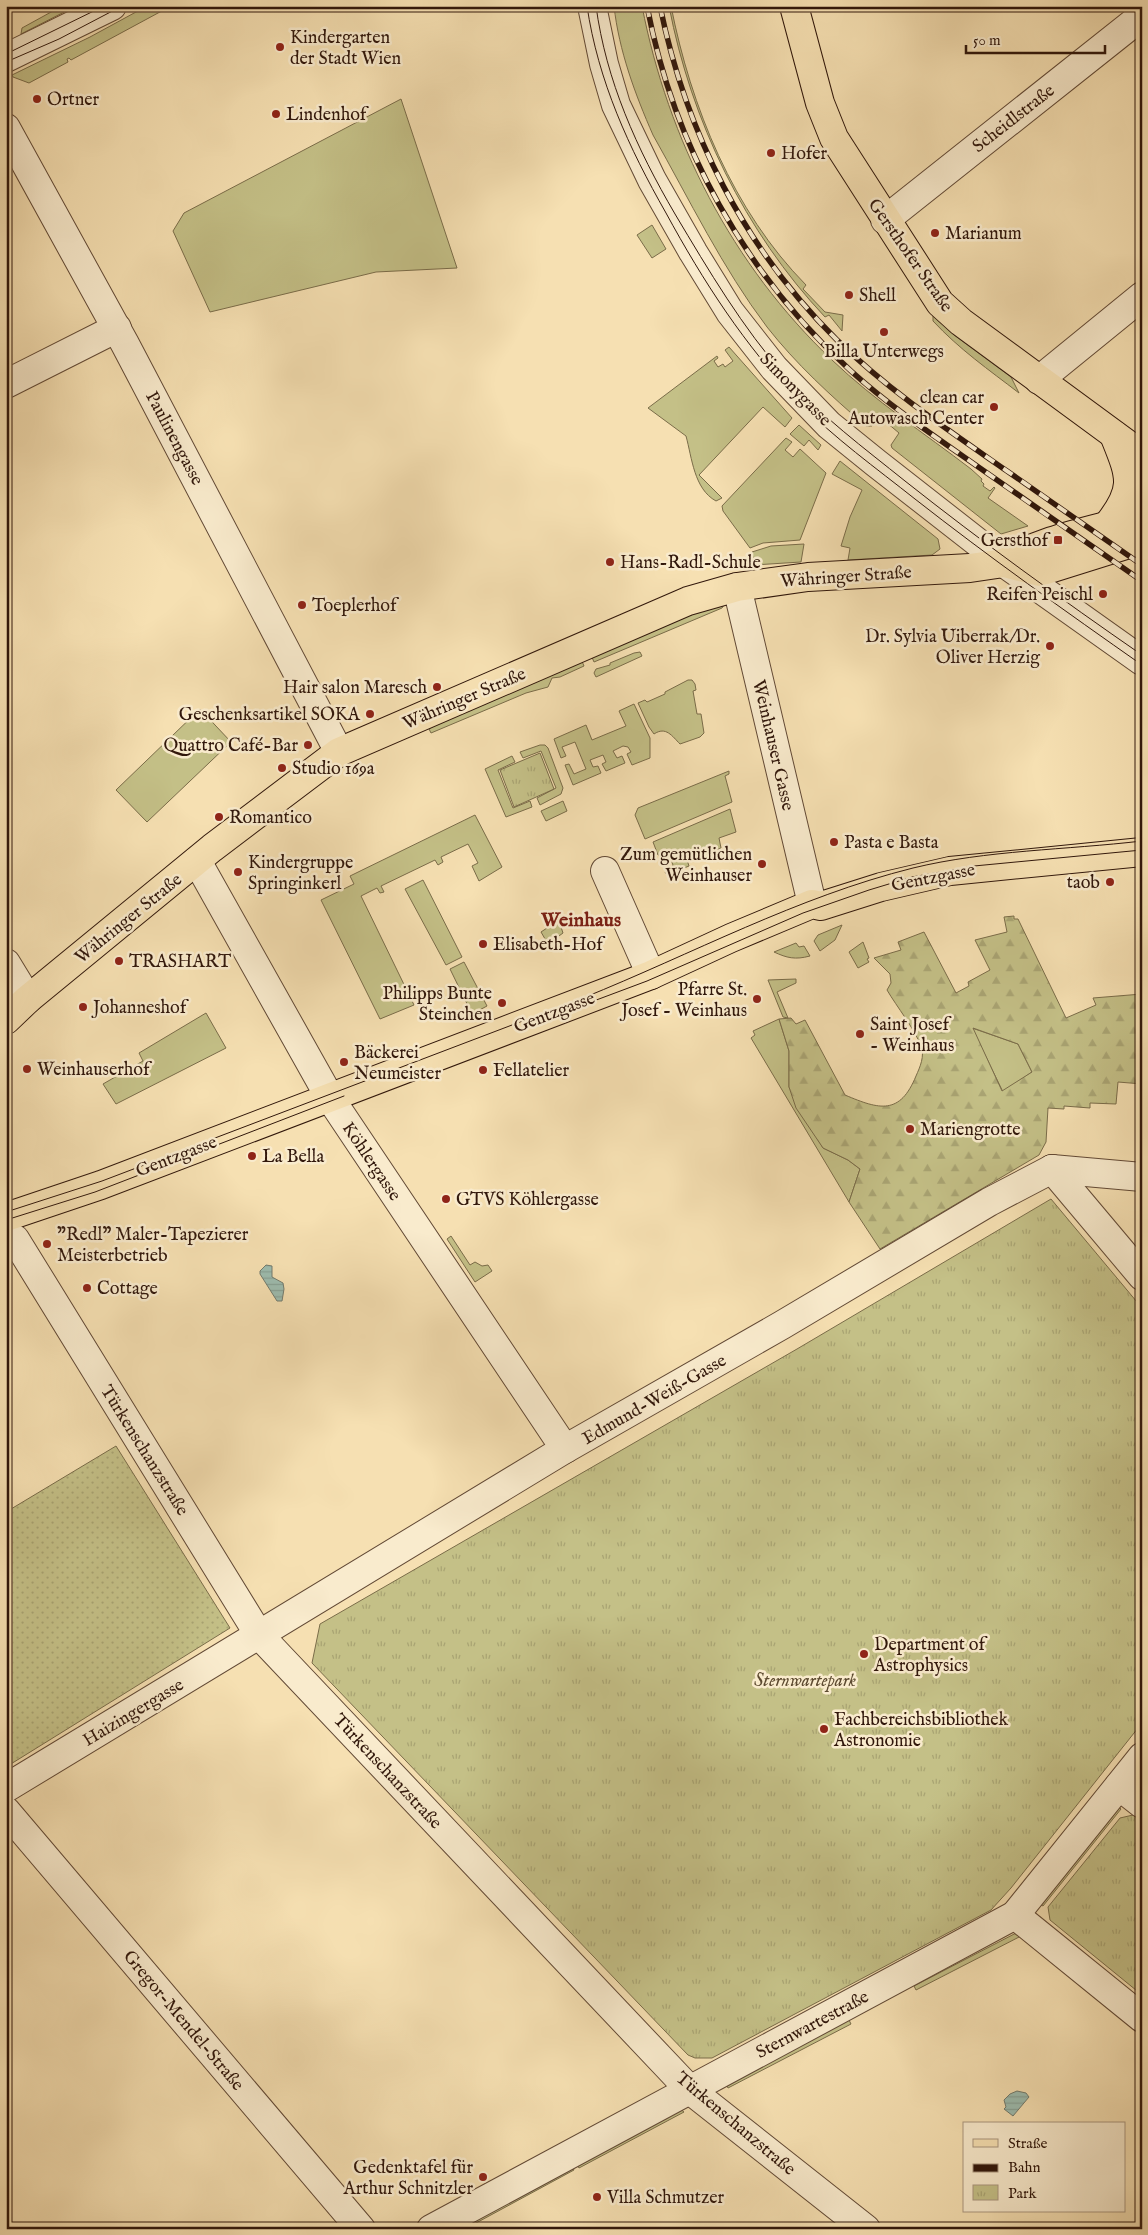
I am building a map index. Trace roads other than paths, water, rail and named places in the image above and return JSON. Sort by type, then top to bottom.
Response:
[{"type":"main road","name":"Gersthofer Straße","points":[[794,6],[820,103],[834,138],[935,295],[950,313],[1142,455]]},
{"type":"main road","points":[[1106,527],[1121,508],[1130,484],[1126,465],[1114,435]]},
{"type":"main road","name":"Währinger Straße","points":[[6,1020],[28,999],[197,861],[339,752],[688,601],[737,587],[808,577],[970,568],[1004,563],[1039,546],[1142,516]]},
{"type":"main road","name":"Währinger Straße","points":[[1004,563],[1040,572],[1142,540]]},
{"type":"main road","name":"Gentzgasse","points":[[6,1216],[100,1185],[651,975],[731,938],[812,904],[821,906],[881,887],[950,871],[1142,852]]},
{"type":"street","points":[[6,58],[112,6]]},
{"type":"street","name":"Simonygasse","points":[[592,6],[610,86],[616,105],[633,142],[693,252],[744,332],[795,391],[829,425],[1004,563],[1142,661]]},
{"type":"street","name":"Scheidlstraße","points":[[885,220],[1142,16]]},
{"type":"street","name":"Paulinengasse","points":[[6,128],[117,328],[339,752]]},
{"type":"street","points":[[1039,380],[1142,296]]},
{"type":"street","points":[[6,384],[117,328]]},
{"type":"street","name":"Weinhauser Gasse","points":[[737,587],[812,904]]},
{"type":"street","name":"Köhlergasse","points":[[197,861],[330,1098],[565,1449]]},
{"type":"street","points":[[605,872],[651,975]]},
{"type":"street","points":[[6,963],[28,999]]},
{"type":"street","points":[[1052,1169],[1142,1177]]},
{"type":"street","points":[[1052,1169],[1142,1276]]},
{"type":"street","name":"Edmund-Weiß-Gasse","points":[[259,1635],[565,1449],[782,1325],[989,1202],[1052,1169]]},
{"type":"street","name":"Türkenschanzstraße","points":[[6,1234],[15,1239],[259,1635],[690,2090],[866,2229]]},
{"type":"street","name":"Haizingergasse","points":[[6,1788],[259,1635]]},
{"type":"street","name":"Sternwartestraße","points":[[431,2229],[1015,1914],[1142,1757]]},
{"type":"street","points":[[1119,1786],[1142,1804]]},
{"type":"street","name":"Gregor-Mendel-Straße","points":[[6,1811],[361,2229]]},
{"type":"street","points":[[1015,1914],[1142,2018]]},
{"type":"tram line","points":[[6,54],[104,6]]},
{"type":"tram line","points":[[6,62],[59,39],[122,6]]},
{"type":"tram line","points":[[587,6],[592,34],[607,87],[628,139],[652,189],[710,288],[743,336],[779,381],[812,415],[870,464],[999,563],[1142,665]]},
{"type":"tram line","points":[[596,6],[607,61],[615,88],[648,165],[713,277],[770,358],[799,391],[843,431],[934,504],[992,548],[1142,655]]},
{"type":"tram line","points":[[6,1212],[102,1181],[583,998],[786,910],[870,880],[913,868],[969,857],[1142,841]]},
{"type":"tram line","points":[[575,1008],[647,981],[803,913],[912,877],[974,866],[1142,850]]},
{"type":"tram line","points":[[6,1220],[95,1192],[344,1096]]},
{"type":"railway","points":[[647,6],[659,58],[675,109],[695,158],[719,205],[747,250],[778,293],[813,333],[867,385],[900,411],[1142,581]]},
{"type":"railway","points":[[660,6],[671,53],[686,99],[703,143],[723,186],[747,227],[774,267],[804,304],[837,340],[898,393],[1142,565]]},
{"type":"place","name":"Kindergarten der Stadt Wien","points":[[280,47]]},
{"type":"place","name":"Ortner","points":[[37,99]]},
{"type":"place","name":"Lindenhof","points":[[276,114]]},
{"type":"place","name":"Hofer","points":[[771,153]]},
{"type":"place","name":"Marianum","points":[[935,233]]},
{"type":"place","name":"Shell","points":[[849,295]]},
{"type":"place","name":"Billa Unterwegs","points":[[884,332]]},
{"type":"place","name":"clean car Autowasch Center","points":[[994,407]]},
{"type":"place","name":"Gersthof","points":[[1058,540]]},
{"type":"place","name":"Hans-Radl-Schule","points":[[610,562]]},
{"type":"place","name":"Reifen Peischl","points":[[1103,594]]},
{"type":"place","name":"Toeplerhof","points":[[302,605]]},
{"type":"place","name":"Dr. Sylvia Uiberrak/Dr. Oliver Herzig","points":[[1050,646]]},
{"type":"place","name":"Hair salon Maresch","points":[[437,687]]},
{"type":"place","name":"Geschenksartikel SOKA","points":[[370,714]]},
{"type":"place","name":"Quattro Café-Bar","points":[[308,745]]},
{"type":"place","name":"Studio 169a","points":[[282,768]]},
{"type":"place","name":"Romantico","points":[[219,817]]},
{"type":"place","name":"Pasta e Basta","points":[[834,842]]},
{"type":"place","name":"Zum gemütlichen Weinhauser","points":[[762,864]]},
{"type":"place","name":"Kindergruppe Springinkerl","points":[[238,872]]},
{"type":"place","name":"taob","points":[[1110,882]]},
{"type":"place","name":"Elisabeth-Hof","points":[[483,944]]},
{"type":"place","name":"TRASHART","points":[[119,961]]},
{"type":"place","name":"Pfarre St. Josef - Weinhaus","points":[[757,999]]},
{"type":"place","name":"Philipps Bunte Steinchen","points":[[502,1003]]},
{"type":"place","name":"Johanneshof","points":[[83,1007]]},
{"type":"place","name":"Saint Josef - Weinhaus","points":[[860,1034]]},
{"type":"place","name":"Bäckerei Neumeister","points":[[344,1062]]},
{"type":"place","name":"Weinhauserhof","points":[[27,1069]]},
{"type":"place","name":"Fellatelier","points":[[483,1070]]},
{"type":"place","name":"Mariengrotte","points":[[910,1129]]},
{"type":"place","name":"La Bella","points":[[252,1156]]},
{"type":"place","name":"GTVS Köhlergasse","points":[[446,1199]]},
{"type":"place","name":"\"Redl\" Maler-Tapezierer Meisterbetrieb","points":[[47,1244]]},
{"type":"place","name":"Cottage","points":[[87,1288]]},
{"type":"place","name":"Department of Astrophysics","points":[[864,1654]]},
{"type":"place","name":"Fachbereichsbibliothek Astronomie","points":[[824,1729]]},
{"type":"place","name":"Gedenktafel für Arthur Schnitzler","points":[[483,2177]]},
{"type":"place","name":"Villa Schmutzer","points":[[597,2197]]},
{"type":"district","name":"Weinhaus","points":[[581,919]]},
{"type":"park label","name":"Sternwartepark","points":[[805,1680]]}]
